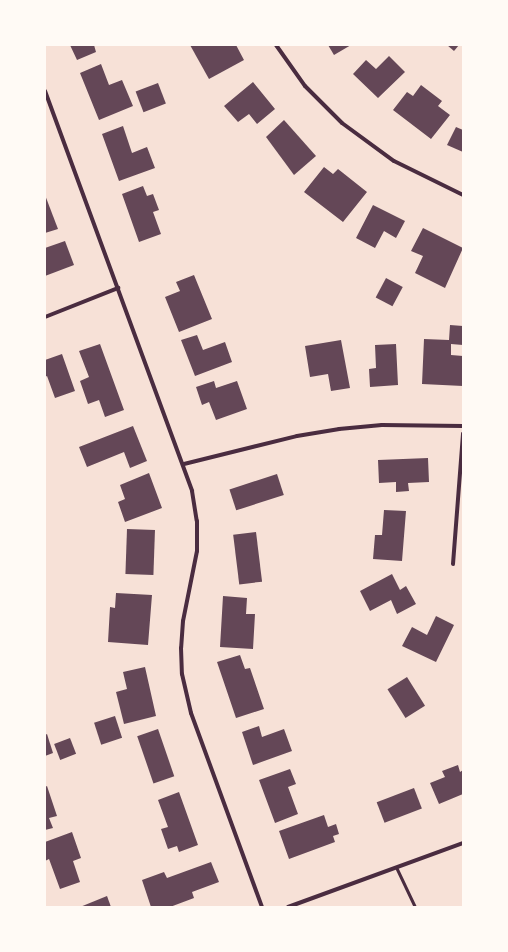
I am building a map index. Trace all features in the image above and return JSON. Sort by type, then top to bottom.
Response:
[{"type":"street","points":[[276,45],[305,86],[342,123],[394,161],[463,195]]},
{"type":"street","points":[[45,91],[184,464],[197,521],[197,551],[183,628],[181,648],[183,681],[191,713],[262,907]]},
{"type":"street","points":[[45,317],[118,288]]},
{"type":"street","points":[[184,464],[297,436],[339,429],[382,425],[463,426]]},
{"type":"street","points":[[453,564],[463,433]]},
{"type":"street","points":[[288,907],[463,842]]},
{"type":"lane","points":[[396,867],[415,907]]},
{"type":"building","points":[[70,45],[94,45],[96,52],[77,60]]},
{"type":"building","points":[[190,45],[236,45],[244,60],[209,79]]},
{"type":"building","points":[[328,45],[351,45],[334,55]]},
{"type":"building","points":[[447,45],[459,45],[454,51]]},
{"type":"building","points":[[389,56],[405,72],[378,98],[353,74],[366,60],[376,69]]},
{"type":"building","points":[[101,64],[109,85],[122,80],[133,106],[99,120],[80,73]]},
{"type":"building","points":[[253,82],[275,109],[257,124],[249,114],[238,122],[224,106]]},
{"type":"building","points":[[158,83],[166,104],[143,112],[136,92]]},
{"type":"building","points":[[421,85],[442,101],[438,106],[450,115],[431,139],[393,110],[407,92],[413,96]]},
{"type":"building","points":[[284,120],[316,156],[294,175],[266,137]]},
{"type":"building","points":[[123,126],[132,153],[147,147],[155,168],[119,181],[102,134]]},
{"type":"building","points":[[456,127],[463,130],[463,152],[447,145]]},
{"type":"building","points":[[324,167],[333,174],[338,169],[367,192],[343,222],[304,192]]},
{"type":"building","points":[[143,186],[147,196],[153,194],[159,210],[153,212],[161,234],[139,242],[122,194]]},
{"type":"building","points":[[45,195],[58,229],[45,233]]},
{"type":"building","points":[[373,205],[405,221],[396,238],[384,231],[375,248],[356,238]]},
{"type":"building","points":[[423,228],[463,248],[445,288],[415,273],[423,256],[411,251]]},
{"type":"building","points":[[65,241],[74,265],[45,276],[45,248]]},
{"type":"building","points":[[194,275],[212,319],[179,332],[165,297],[180,291],[176,282]]},
{"type":"building","points":[[386,278],[403,287],[392,306],[376,297]]},
{"type":"building","points":[[450,325],[463,326],[463,345],[451,344],[451,355],[463,356],[463,386],[422,384],[424,339],[449,340]]},
{"type":"building","points":[[197,335],[203,350],[225,342],[232,362],[195,376],[181,340]]},
{"type":"building","points":[[341,340],[350,388],[331,391],[328,374],[310,377],[305,346]]},
{"type":"building","points":[[100,344],[124,410],[105,417],[99,400],[88,404],[80,381],[89,377],[79,351]]},
{"type":"building","points":[[396,344],[398,385],[370,387],[369,369],[376,368],[375,345]]},
{"type":"building","points":[[62,354],[75,391],[55,398],[47,376],[45,377],[45,360]]},
{"type":"building","points":[[214,381],[216,388],[237,381],[247,409],[216,420],[209,402],[202,405],[196,387]]},
{"type":"building","points":[[133,426],[147,461],[130,468],[124,452],[87,467],[79,447]]},
{"type":"building","points":[[428,458],[429,482],[408,483],[409,491],[396,492],[396,482],[379,483],[378,460]]},
{"type":"building","points":[[149,473],[162,508],[125,522],[118,502],[125,499],[120,485]]},
{"type":"building","points":[[277,474],[284,495],[236,510],[229,489]]},
{"type":"building","points":[[384,510],[406,511],[402,561],[373,559],[375,535],[382,535]]},
{"type":"building","points":[[127,529],[155,530],[153,575],[125,574]]},
{"type":"building","points":[[256,532],[262,582],[239,584],[233,535]]},
{"type":"building","points":[[392,574],[400,590],[406,586],[416,604],[397,614],[391,600],[370,611],[360,591]]},
{"type":"building","points":[[116,593],[152,595],[148,645],[108,642],[110,607],[115,608]]},
{"type":"building","points":[[223,596],[247,598],[246,614],[255,614],[253,649],[220,647]]},
{"type":"building","points":[[436,616],[454,625],[436,662],[402,646],[412,627],[427,635]]},
{"type":"building","points":[[240,655],[245,669],[250,668],[264,709],[236,718],[217,662]]},
{"type":"building","points":[[145,667],[156,716],[124,724],[116,692],[127,689],[123,672]]},
{"type":"building","points":[[407,677],[425,706],[406,718],[387,689]]},
{"type":"building","points":[[115,716],[122,738],[101,745],[94,723]]},
{"type":"building","points":[[259,726],[262,737],[284,729],[292,751],[253,765],[242,732]]},
{"type":"building","points":[[158,729],[174,776],[153,783],[137,736]]},
{"type":"building","points":[[47,734],[53,753],[45,756],[45,735]]},
{"type":"building","points":[[70,738],[76,754],[60,760],[54,744]]},
{"type":"building","points":[[458,765],[460,772],[463,770],[463,794],[439,804],[430,783],[445,777],[442,771]]},
{"type":"building","points":[[290,769],[296,784],[288,787],[298,814],[275,823],[259,780]]},
{"type":"building","points":[[47,786],[57,816],[49,818],[53,828],[45,830],[45,787]]},
{"type":"building","points":[[414,788],[422,809],[385,823],[377,802]]},
{"type":"building","points":[[179,792],[198,845],[179,852],[177,846],[168,849],[161,829],[168,827],[158,800]]},
{"type":"building","points":[[324,815],[328,827],[336,824],[339,834],[333,836],[335,842],[289,859],[279,831]]},
{"type":"building","points":[[72,832],[81,858],[73,861],[80,882],[60,889],[49,859],[45,861],[45,842]]},
{"type":"building","points":[[211,862],[219,882],[192,892],[194,898],[170,907],[151,907],[142,880],[164,872],[167,878]]},
{"type":"building","points":[[107,896],[111,907],[80,907]]}]
